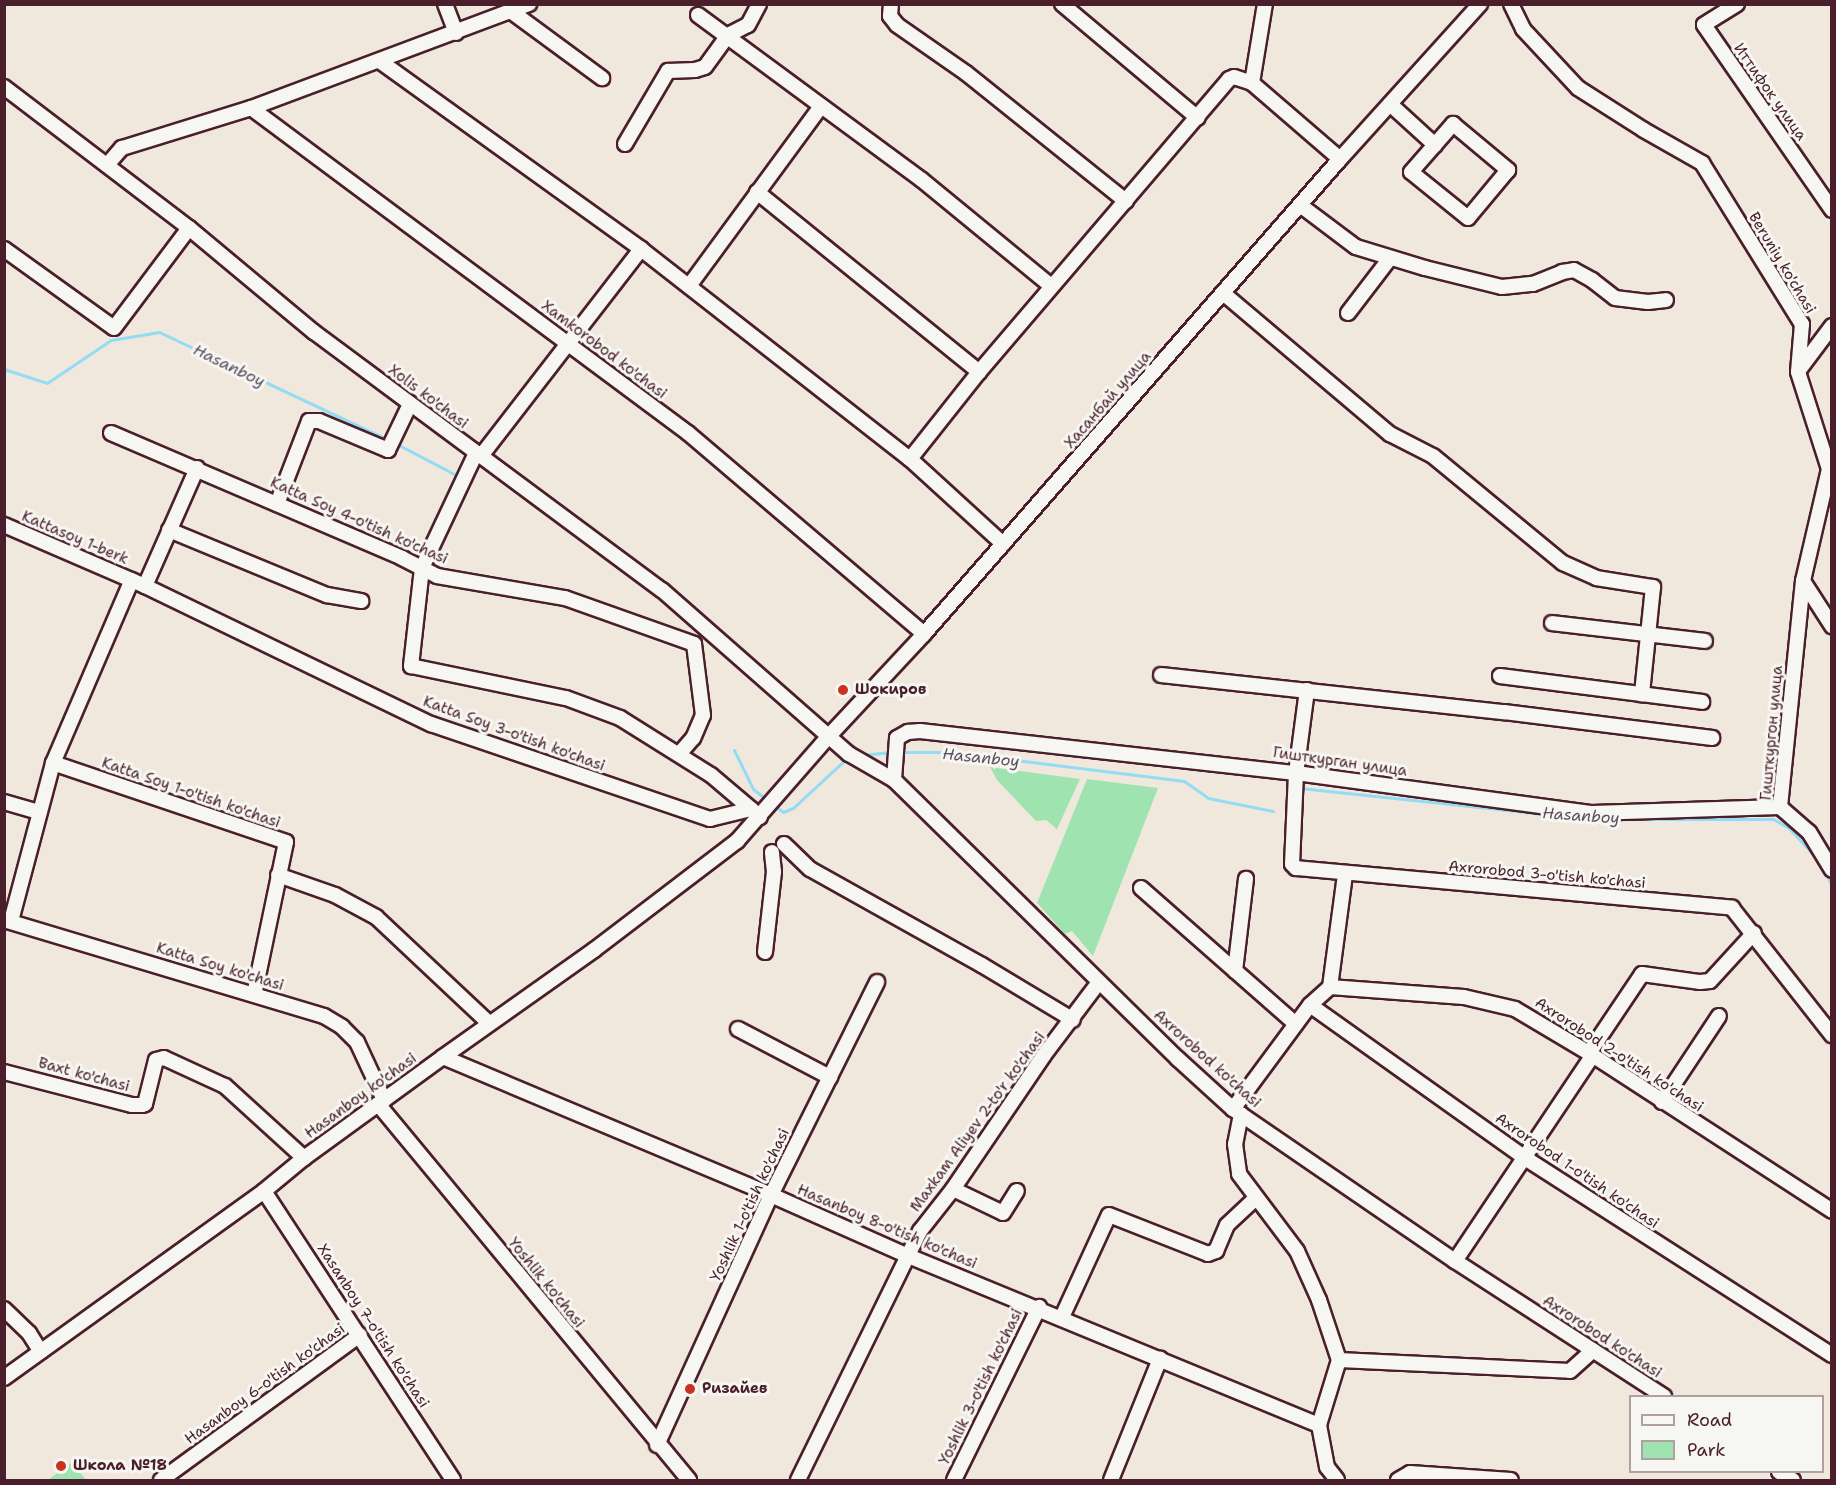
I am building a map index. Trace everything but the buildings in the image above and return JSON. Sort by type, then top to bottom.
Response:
[{"type":"street","points":[[445,4],[456,33]]},
{"type":"street","points":[[107,165],[122,148],[251,108],[381,62],[529,4]]},
{"type":"street","points":[[625,144],[668,71],[695,70],[705,66],[728,35],[748,26],[759,4]]},
{"type":"street","points":[[891,4],[890,16],[897,25],[966,73],[1126,201]]},
{"type":"street","points":[[1062,4],[1198,118]]},
{"type":"street","points":[[1252,83],[1265,4]]},
{"type":"street","name":"Хасанбай улица","points":[[737,841],[756,813],[775,800],[828,737],[924,634],[1340,159],[1479,4]]},
{"type":"street","name":"Beruniy ko'chasi","points":[[1511,4],[1523,28],[1578,88],[1702,163],[1802,324],[1798,372],[1829,469],[1803,581]]},
{"type":"street","name":"Иттифок улица","points":[[1737,4],[1704,26],[1832,210]]},
{"type":"street","points":[[512,12],[602,78]]},
{"type":"street","points":[[698,15],[922,180],[1051,286]]},
{"type":"street","points":[[381,62],[689,286],[910,459],[1003,544]]},
{"type":"street","points":[[910,459],[1051,286],[1198,118],[1229,79],[1234,77],[1252,83],[1340,159]]},
{"type":"street","name":"Xolis ko'chasi","points":[[4,87],[189,228],[314,332],[662,590],[828,737]]},
{"type":"street","points":[[1390,104],[1435,145]]},
{"type":"street","points":[[689,286],[821,106]]},
{"type":"street","name":"Xamkorobod ko'chasi","points":[[251,108],[688,433],[924,634]]},
{"type":"street","points":[[1453,124],[1508,170],[1468,218],[1411,172],[1435,145],[1453,124]]},
{"type":"street","points":[[757,192],[979,372]]},
{"type":"street","points":[[1300,205],[1356,247],[1390,258],[1502,287],[1533,284],[1562,272],[1574,270],[1616,298],[1648,302],[1666,300]]},
{"type":"street","points":[[4,249],[114,328],[189,228]]},
{"type":"street","points":[[641,249],[569,345],[479,455],[422,568],[411,666],[566,698],[620,718],[711,776],[756,813]]},
{"type":"street","points":[[1348,313],[1390,258]]},
{"type":"street","points":[[1223,293],[1390,434],[1433,456],[1563,563],[1596,578],[1653,587],[1642,694]]},
{"type":"street","points":[[1798,372],[1832,326]]},
{"type":"street","points":[[277,504],[309,421],[319,421],[392,444],[410,404]]},
{"type":"street","name":"Katta Soy 4-o'tish ko'chasi","points":[[111,433],[197,468],[437,576],[565,598],[694,644],[698,688],[704,710],[693,738],[679,754]]},
{"type":"street","points":[[8,920],[53,763],[139,583],[169,530],[197,468]]},
{"type":"street","name":"Kattasoy 1-berk","points":[[4,525],[139,583]]},
{"type":"street","points":[[169,530],[327,595],[361,601]]},
{"type":"street","points":[[1803,581],[1832,626]]},
{"type":"street","name":"Гишткургон улица","points":[[1803,581],[1780,807],[1809,832],[1832,870]]},
{"type":"street","name":"Katta Soy 3-o'tish ko'chasi","points":[[139,583],[431,724],[710,819],[756,813]]},
{"type":"street","points":[[1552,623],[1705,641]]},
{"type":"street","points":[[1161,675],[1712,738]]},
{"type":"street","points":[[1500,676],[1702,702]]},
{"type":"street","points":[[1296,773],[1307,690]]},
{"type":"street","name":"Гишткурган улица","points":[[894,780],[897,738],[908,732],[920,730],[1296,773],[1592,813],[1780,807]]},
{"type":"street","name":"Axrorobod ko'chasi","points":[[828,737],[853,756],[894,780],[1100,982],[1237,1111],[1455,1261],[1662,1395]]},
{"type":"street","name":"Katta Soy 1-o'tish ko'chasi","points":[[53,763],[286,842],[254,995]]},
{"type":"street","name":"Axrorobod 3-o'tish ko'chasi","points":[[1296,773],[1292,864],[1296,868],[1732,908],[1754,933],[1832,1035]]},
{"type":"street","points":[[4,802],[40,812]]},
{"type":"street","name":"Hasanboy ko'chasi","points":[[4,1378],[264,1191],[304,1158],[489,1023],[594,950],[737,841]]},
{"type":"street","points":[[765,952],[778,848],[817,874],[982,965],[1073,1020]]},
{"type":"street","points":[[1337,1480],[1327,1467],[1319,1425],[1339,1360],[1319,1300],[1297,1251],[1256,1198],[1236,1165],[1235,1144],[1237,1111],[1310,1005],[1330,987],[1345,874]]},
{"type":"street","points":[[278,875],[335,895],[376,917],[489,1023]]},
{"type":"street","points":[[1235,971],[1246,879]]},
{"type":"street","points":[[1141,888],[1296,1024]]},
{"type":"street","name":"Katta Soy ko'chasi","points":[[8,920],[324,1016],[357,1042],[381,1102]]},
{"type":"street","points":[[1455,1261],[1525,1158],[1642,974],[1700,982],[1710,981],[1754,933]]},
{"type":"street","name":"Yoshlik 1-o'tish ko'chasi","points":[[657,1445],[771,1195],[877,982]]},
{"type":"street","name":"Maxkam Aliyev 2-to'r ko'chasi","points":[[798,1480],[906,1255],[920,1231],[953,1189],[1044,1055],[1100,982]]},
{"type":"street","name":"Axrorobod 2-o'tish ko'chasi","points":[[1330,987],[1464,997],[1515,1009],[1591,1054],[1832,1211]]},
{"type":"street","name":"Axrorobod 1-o'tish ko'chasi","points":[[1310,1005],[1525,1158],[1832,1354]]},
{"type":"street","points":[[1662,1102],[1719,1016]]},
{"type":"street","points":[[738,1029],[830,1077]]},
{"type":"street","name":"Hasanboy 8-o'tish ko'chasi","points":[[443,1057],[771,1195],[906,1255],[1039,1307],[1319,1425]]},
{"type":"street","name":"Baxt ko'chasi","points":[[4,1072],[132,1105],[142,1105],[145,1104],[156,1060],[164,1058],[225,1086],[304,1158]]},
{"type":"street","name":"Yoshlik ko'chasi","points":[[381,1102],[657,1445],[689,1480]]},
{"type":"street","points":[[953,1189],[1003,1213],[1017,1191]]},
{"type":"street","name":"Xasanboy 7-o'tish ko'chasi","points":[[264,1191],[453,1480]]},
{"type":"street","points":[[1062,1317],[1109,1215],[1208,1254],[1216,1251],[1227,1225],[1256,1198]]},
{"type":"street","name":"Yoshlik 3-o'tish ko'chasi","points":[[954,1480],[1039,1307]]},
{"type":"street","points":[[4,1310],[29,1333],[41,1352]]},
{"type":"street","name":"Hasanboy 6-o'tish ko'chasi","points":[[161,1480],[360,1335]]},
{"type":"street","points":[[1339,1360],[1570,1371],[1593,1350]]},
{"type":"street","points":[[1111,1480],[1160,1359]]},
{"type":"street","points":[[1398,1480],[1410,1473],[1511,1480]]},
{"type":"green space","points":[[990,767],[1080,779],[1057,829],[1046,820],[1036,821],[997,780]]},
{"type":"green space","points":[[1087,779],[1158,788],[1093,956],[1072,931],[1065,934],[1037,903]]},
{"type":"green space","points":[[72,1462],[86,1480],[48,1480]]},
{"type":"waterway","name":"Hasanboy","points":[[4,369],[47,383],[111,340],[159,332],[389,440]]},
{"type":"waterway","name":"Hasanboy","points":[[395,443],[454,474]]},
{"type":"waterway","name":"Hasanboy","points":[[734,750],[753,789],[767,800]]},
{"type":"waterway","name":"Hasanboy","points":[[862,755],[891,752]]},
{"type":"waterway","name":"Hasanboy","points":[[901,752],[951,752],[1184,781],[1208,798],[1273,811]]},
{"type":"waterway","name":"Hasanboy","points":[[774,805],[783,812],[793,808],[847,758]]},
{"type":"waterway","name":"Hasanboy","points":[[1300,788],[1570,817]]},
{"type":"waterway","name":"Hasanboy","points":[[1606,819],[1773,819],[1789,828],[1818,860],[1832,885]]},
{"type":"place","name":"Шокиров","points":[[843,690]]},
{"type":"place","name":"Ризайев","points":[[690,1389]]},
{"type":"place","name":"Школа №18","points":[[61,1466]]}]
